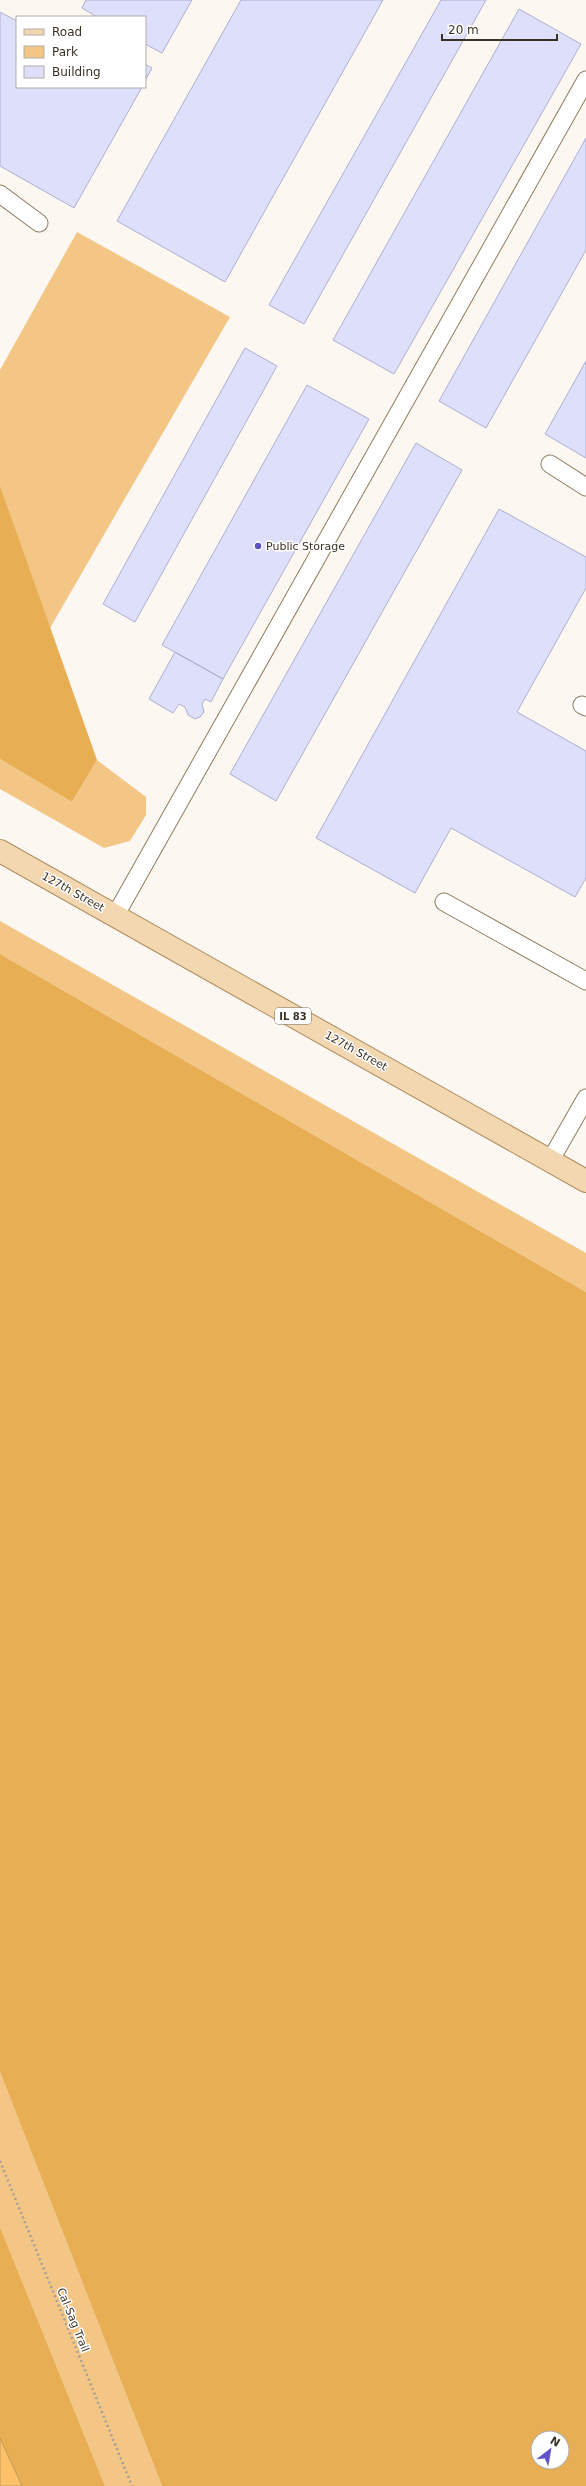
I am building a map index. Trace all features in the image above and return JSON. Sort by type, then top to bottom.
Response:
[{"type":"main road","name":"127th Street","points":[[0,851],[586,1181]]},
{"type":"lane","points":[[115,916],[586,80]]},
{"type":"lane","points":[[0,194],[39,223]]},
{"type":"lane","points":[[550,464],[586,487]]},
{"type":"lane","points":[[444,902],[586,981]]},
{"type":"lane","points":[[550,1161],[586,1098]]},
{"type":"path","name":"Cal-Sag Trail","points":[[0,2160],[132,2486]]},
{"type":"green space","points":[[77,232],[230,317],[50,628],[0,485],[0,370]]},
{"type":"green space","points":[[0,759],[72,802],[97,760],[146,797],[146,815],[130,841],[104,848],[0,789]]},
{"type":"green space","points":[[0,921],[586,1253],[586,1292],[0,954]]},
{"type":"green space","points":[[0,2072],[162,2486],[105,2486],[0,2227]]},
{"type":"shaded area","points":[[0,485],[97,760],[72,802],[0,759]]},
{"type":"shaded area","points":[[0,954],[586,1292],[586,2486],[162,2486],[0,2072]]},
{"type":"shaded area","points":[[0,2227],[105,2486],[22,2486],[0,2438]]},
{"type":"shaded area","points":[[0,2438],[22,2486],[0,2486]]},
{"type":"building","points":[[86,0],[192,0],[162,53],[146,45],[146,16],[95,16],[82,8]]},
{"type":"building","points":[[241,0],[383,0],[225,282],[117,221]]},
{"type":"building","points":[[441,0],[486,0],[304,324],[269,305]]},
{"type":"building","points":[[519,9],[581,44],[394,374],[333,340]]},
{"type":"building","points":[[0,12],[16,20],[16,88],[141,88],[74,208],[0,166]]},
{"type":"building","points":[[146,65],[152,68],[146,79]]},
{"type":"building","points":[[586,138],[586,250],[486,428],[439,401]]},
{"type":"building","points":[[245,348],[277,366],[135,622],[103,604]]},
{"type":"building","points":[[586,361],[586,458],[545,434]]},
{"type":"building","points":[[307,385],[369,419],[223,679],[162,645]]},
{"type":"building","points":[[416,443],[462,470],[276,801],[230,774]]},
{"type":"building","points":[[499,509],[586,557],[586,588],[517,712],[586,751],[586,878],[575,897],[451,828],[415,893],[316,838]]},
{"type":"building","points":[[175,652],[223,679],[211,702],[205,699],[202,704],[204,712],[200,717],[195,719],[188,715],[185,707],[179,704],[173,713],[149,699]]},
{"type":"place","name":"Public Storage","points":[[258,546]]}]
